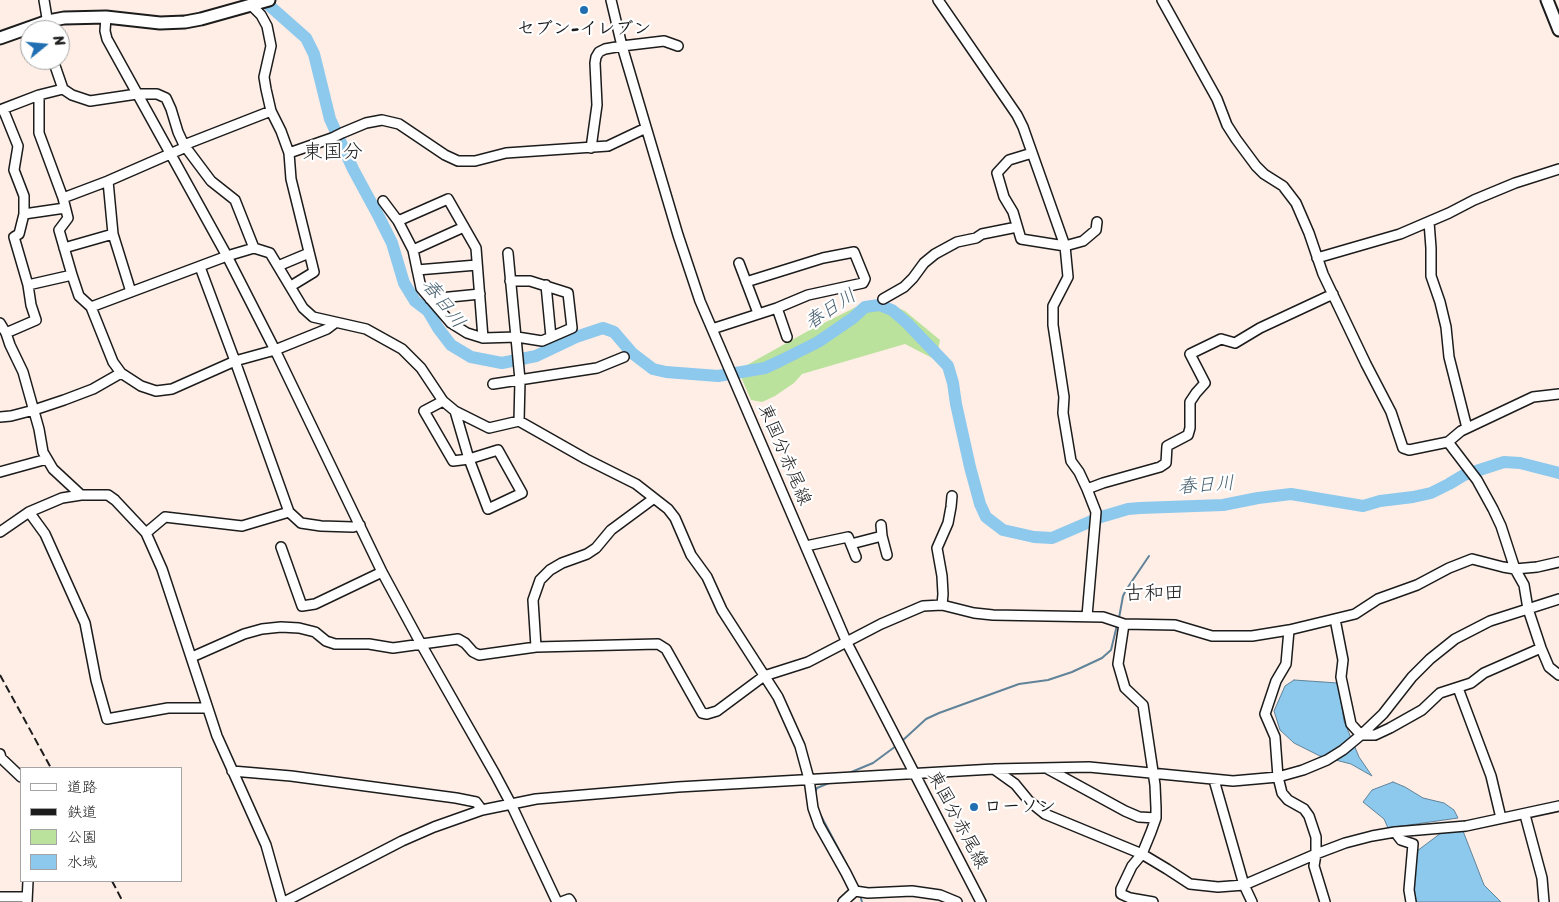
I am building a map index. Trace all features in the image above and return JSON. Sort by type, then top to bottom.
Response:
[{"type":"main road","points":[[68,20],[80,17],[106,16],[160,23],[185,22],[201,20],[269,0]]},
{"type":"main road","points":[[1547,0],[1559,30]]},
{"type":"main road","points":[[0,38],[20,33]]},
{"type":"street","points":[[44,0],[47,20]]},
{"type":"street","name":"東国分赤尾線","points":[[611,0],[622,46],[646,128],[700,302],[847,643],[981,902]]},
{"type":"street","points":[[938,0],[1017,115],[1065,246],[1068,277],[1053,306],[1053,325],[1064,397],[1063,413],[1071,461],[1079,472],[1096,512],[1087,616]]},
{"type":"street","points":[[1162,0],[1217,99],[1236,140],[1256,166],[1264,174],[1283,186],[1296,203],[1317,258],[1391,412],[1404,448],[1409,450],[1448,442],[1466,428],[1532,397],[1559,394]]},
{"type":"street","points":[[252,5],[261,15],[267,26],[271,46],[264,77],[271,111],[282,131],[289,153],[291,178],[314,272],[291,286]]},
{"type":"street","points":[[106,16],[106,39],[227,256],[275,350],[382,572],[511,804],[557,902]]},
{"type":"street","points":[[591,148],[597,105],[596,57],[599,52],[622,46],[664,41],[678,46]]},
{"type":"street","points":[[56,70],[63,89],[72,96],[90,101],[137,94],[157,94],[166,98],[185,146],[211,181],[235,200],[254,248]]},
{"type":"street","points":[[6,334],[36,320],[14,237],[19,234],[24,214],[24,196],[14,170],[18,146],[1,109],[39,95],[63,89]]},
{"type":"street","points":[[39,95],[39,133],[68,218],[59,230],[72,275],[80,296],[91,307],[112,362],[122,373],[141,386],[156,391],[165,391],[235,361],[275,350],[327,329],[335,323]]},
{"type":"street","points":[[24,214],[64,203],[185,146],[271,111]]},
{"type":"street","points":[[289,153],[366,124],[382,120],[399,124],[444,155],[458,162],[475,161],[506,153],[608,146],[646,128]]},
{"type":"street","points":[[1032,153],[1009,160],[997,173],[1004,197],[1013,212],[1016,227],[1021,238],[1065,246],[1083,241],[1096,230],[1097,222]]},
{"type":"street","points":[[1317,258],[1400,234],[1515,183],[1559,169]]},
{"type":"street","points":[[108,181],[113,234],[131,292]]},
{"type":"street","points":[[398,221],[448,199],[476,248],[483,338]]},
{"type":"street","points":[[383,201],[398,221],[414,250],[421,288],[452,323],[467,333],[483,338],[516,341],[542,341],[572,328],[568,293],[530,281],[510,281]]},
{"type":"street","points":[[1429,222],[1431,276],[1446,327],[1449,357],[1466,428]]},
{"type":"street","points":[[414,250],[464,227]]},
{"type":"street","points":[[883,299],[904,287],[914,278],[924,263],[935,254],[957,242],[976,238],[982,234],[1016,227]]},
{"type":"street","points":[[64,248],[113,234]]},
{"type":"street","points":[[91,307],[227,256],[254,248],[270,254],[303,308],[313,317],[366,329],[402,349],[421,368],[443,401],[455,411],[489,428],[519,421],[586,459],[636,484],[668,509],[675,518],[691,556],[707,577],[722,610],[778,697],[800,746],[809,779],[813,808],[819,825],[855,891]]},
{"type":"street","points":[[712,329],[777,308],[808,295],[863,283],[865,279],[854,252],[823,258],[746,282]]},
{"type":"street","points":[[278,266],[309,253]]},
{"type":"street","points":[[508,253],[520,380],[519,421]]},
{"type":"street","points":[[739,263],[758,313]]},
{"type":"street","points":[[417,270],[477,265]]},
{"type":"street","points":[[200,267],[289,512],[301,523],[337,527],[360,525]]},
{"type":"street","points":[[28,285],[72,275]]},
{"type":"street","points":[[546,285],[551,337]]},
{"type":"street","points":[[430,299],[480,294]]},
{"type":"street","points":[[1087,489],[1160,467],[1166,463],[1167,446],[1188,435],[1190,428],[1190,402],[1206,383],[1190,354],[1221,339],[1235,343],[1260,328],[1333,294]]},
{"type":"street","points":[[777,308],[787,337]]},
{"type":"street","points":[[0,323],[23,372],[43,452],[53,469],[81,495]]},
{"type":"street","points":[[0,350],[10,345]]},
{"type":"street","points":[[493,384],[596,368],[624,357]]},
{"type":"street","points":[[0,417],[34,410],[93,389],[122,373]]},
{"type":"street","points":[[443,401],[424,411],[453,462],[470,458],[498,450],[522,494],[488,509],[470,458],[455,411]]},
{"type":"street","points":[[1448,442],[1477,480],[1501,526],[1515,568],[1524,585],[1528,608],[1541,648],[1549,667],[1559,675]]},
{"type":"street","points":[[0,472],[47,459]]},
{"type":"street","points":[[0,532],[29,512],[62,498],[81,495],[108,495],[146,533],[162,569],[217,736],[266,845],[283,902],[402,841],[434,827],[482,810],[536,798],[678,786],[994,769],[1089,767],[1233,781],[1278,777],[1303,770],[1327,760],[1343,750],[1383,714],[1430,659],[1455,640],[1490,621],[1559,599]]},
{"type":"street","points":[[942,605],[942,576],[937,548],[948,523],[952,496]]},
{"type":"street","points":[[536,647],[533,600],[540,580],[550,570],[587,554],[596,548],[611,530],[653,499]]},
{"type":"street","points":[[29,512],[48,541],[85,623],[96,680],[107,719],[168,708],[207,708]]},
{"type":"street","points":[[146,533],[165,517],[242,526],[289,512]]},
{"type":"street","points":[[881,525],[887,555]]},
{"type":"street","points":[[851,544],[882,536]]},
{"type":"street","points":[[806,546],[848,537],[856,557]]},
{"type":"street","points":[[281,547],[302,606],[315,604],[382,572]]},
{"type":"street","points":[[192,657],[244,634],[262,629],[281,627],[299,628],[315,632],[326,641],[335,644],[369,644],[394,648],[458,639],[479,655],[536,647],[658,644],[666,649],[702,713],[707,714],[717,711],[764,676],[808,662],[881,624],[923,606],[942,605],[974,613],[993,615],[1103,617],[1124,624],[1175,624],[1212,636],[1252,636],[1289,630],[1355,614],[1378,599],[1417,585],[1449,568],[1472,559],[1503,568],[1537,567],[1559,562]]},
{"type":"street","points":[[1335,619],[1343,660],[1341,677],[1351,724],[1361,735],[1375,735],[1390,728],[1422,710],[1440,693],[1471,683],[1484,672],[1541,648]]},
{"type":"street","points":[[1124,624],[1118,664],[1125,688],[1143,704],[1155,785],[1156,818],[1142,854],[1132,866],[1121,889],[1121,894],[1130,898],[1153,902]]},
{"type":"street","points":[[1289,630],[1286,664],[1276,681],[1265,714],[1275,737],[1278,777],[1282,793],[1309,816],[1316,836],[1314,866],[1325,902]]},
{"type":"street","points":[[1458,688],[1491,776],[1500,818]]},
{"type":"street","points":[[0,754],[20,776]]},
{"type":"street","points":[[1046,768],[1125,811],[1139,816],[1156,818]]},
{"type":"street","points":[[994,769],[1015,784],[1029,801],[1045,814],[1142,854],[1190,884],[1218,887],[1244,885],[1316,854],[1363,838],[1395,832],[1466,826],[1559,806]]},
{"type":"street","points":[[232,771],[290,776],[456,798],[476,802],[482,810]]},
{"type":"street","points":[[1214,780],[1244,885],[1252,902]]},
{"type":"street","points":[[1525,814],[1542,878],[1544,902]]},
{"type":"street","points":[[1395,832],[1402,840],[1413,844],[1409,890],[1411,902]]},
{"type":"street","points":[[0,897],[27,900],[28,882]]},
{"type":"street","points":[[843,902],[855,891]]},
{"type":"street","points":[[855,891],[868,893],[912,891],[940,895],[957,902]]},
{"type":"street","points":[[561,902],[569,899],[571,902]]},
{"type":"green space","points":[[876,300],[905,311],[940,340],[936,360],[905,344],[802,374],[794,383],[775,396],[762,402],[751,400],[738,370],[808,331],[866,302]]},
{"type":"water","points":[[1294,680],[1338,683],[1344,721],[1359,757],[1372,776],[1351,764],[1320,756],[1294,743],[1280,730],[1274,711],[1285,686]]},
{"type":"water","points":[[1393,782],[1423,798],[1444,803],[1454,810],[1458,818],[1388,828],[1384,819],[1363,802],[1372,790]]},
{"type":"water","points":[[1463,831],[1484,885],[1501,902],[1416,902],[1413,892],[1417,851],[1441,833]]},
{"type":"waterway","name":"春日川","points":[[263,0],[306,38],[314,54],[330,119],[353,169],[392,243],[404,283],[415,301],[428,311],[451,345],[471,357],[502,363],[536,356],[576,337],[603,328],[614,332],[632,353],[653,369],[666,372],[718,376],[765,368],[818,342],[853,318],[865,307],[879,305],[892,310],[907,323],[948,366],[970,467],[980,504],[986,517],[1003,530],[1034,537],[1052,538],[1101,517],[1128,509],[1223,505],[1291,494],[1363,506],[1380,501],[1431,493],[1464,475],[1504,462],[1520,463],[1559,473]]},
{"type":"waterway","points":[[1119,618],[1123,596],[1149,556]]},
{"type":"waterway","points":[[902,741],[926,719],[939,713],[1019,684],[1048,680],[1072,672],[1102,658],[1111,650],[1117,625]]},
{"type":"waterway","points":[[849,773],[873,763],[896,746]]},
{"type":"waterway","points":[[815,793],[817,788],[829,783]]},
{"type":"waterway","points":[[819,812],[847,865]]},
{"type":"waterway","points":[[860,895],[862,902]]},
{"type":"railway","points":[[0,675],[50,767]]},
{"type":"railway","points":[[113,882],[123,902]]},
{"type":"place","name":"セブン-イレブン","points":[[584,10]]},
{"type":"place","name":"ローソン","points":[[974,807]]},
{"type":"district","name":"東国分","points":[[333,153]]},
{"type":"district","name":"古和田","points":[[1154,594]]}]
